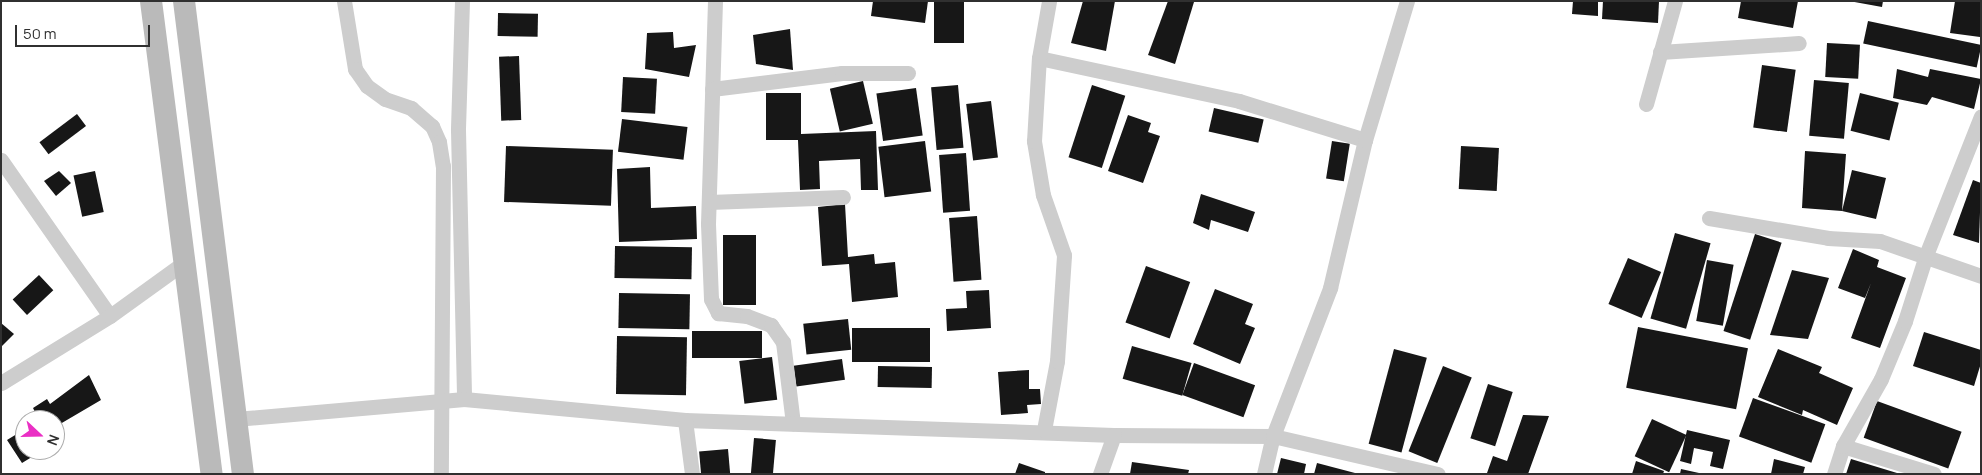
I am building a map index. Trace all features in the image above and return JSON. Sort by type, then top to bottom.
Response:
[{"type":"main road","points":[[151,1],[212,474]]},
{"type":"main road","points":[[184,1],[243,474]]},
{"type":"street","points":[[344,1],[355,69],[367,86],[385,99],[411,108],[432,126],[439,142],[443,166],[441,474]]},
{"type":"street","points":[[462,1],[458,130],[464,399]]},
{"type":"street","points":[[714,1],[709,202],[710,299],[718,313],[747,316],[771,325],[783,342],[793,423]]},
{"type":"street","points":[[1044,430],[1056,361],[1064,255],[1043,195],[1034,141],[1040,58],[1049,1]]},
{"type":"street","points":[[1264,474],[1273,436],[1330,288],[1365,140],[1407,1]]},
{"type":"street","points":[[1646,104],[1675,1]]},
{"type":"street","points":[[1660,52],[1799,43]]},
{"type":"street","points":[[1040,58],[1239,100],[1365,140]]},
{"type":"street","points":[[712,89],[842,73],[908,73]]},
{"type":"street","points":[[1834,474],[1843,446],[1881,379],[1906,321],[1926,255],[1981,116]]},
{"type":"street","points":[[1,160],[110,316]]},
{"type":"street","points":[[709,202],[843,197]]},
{"type":"street","points":[[1709,218],[1828,238],[1880,241],[1926,255],[1981,276]]},
{"type":"street","points":[[1,383],[110,316],[185,262]]},
{"type":"street","points":[[236,419],[464,399],[685,420],[1044,430],[1114,435],[1273,436],[1401,469],[1438,474]]},
{"type":"street","points":[[685,420],[692,474]]},
{"type":"street","points":[[1100,474],[1114,435]]},
{"type":"street","points":[[1843,446],[1934,474]]},
{"type":"building","points":[[873,1],[928,1],[925,23],[871,16]]},
{"type":"building","points":[[934,1],[964,1],[964,43],[934,43]]},
{"type":"building","points":[[1083,1],[1115,1],[1106,51],[1071,43]]},
{"type":"building","points":[[1168,1],[1194,2],[1175,64],[1148,55]]},
{"type":"building","points":[[1573,1],[1598,1],[1598,16],[1572,14]]},
{"type":"building","points":[[1603,1],[1659,1],[1658,23],[1602,19]]},
{"type":"building","points":[[1741,1],[1798,1],[1793,28],[1738,18]]},
{"type":"building","points":[[1849,1],[1883,1],[1882,7]]},
{"type":"building","points":[[1955,1],[1981,1],[1980,37],[1950,33]]},
{"type":"building","points":[[498,13],[538,14],[538,37],[498,36]]},
{"type":"building","points":[[1868,21],[1981,45],[1977,68],[1863,43]]},
{"type":"building","points":[[790,29],[793,70],[756,64],[753,35]]},
{"type":"building","points":[[673,32],[674,48],[696,45],[689,77],[645,69],[647,33]]},
{"type":"building","points":[[1827,43],[1860,45],[1858,79],[1825,77]]},
{"type":"building","points":[[519,56],[521,120],[501,121],[499,57]]},
{"type":"building","points":[[1762,65],[1796,70],[1787,132],[1753,127]]},
{"type":"building","points":[[1897,69],[1928,77],[1930,69],[1981,79],[1974,109],[1932,97],[1927,105],[1893,98]]},
{"type":"building","points":[[623,77],[657,79],[655,114],[621,112]]},
{"type":"building","points":[[1814,80],[1849,83],[1844,139],[1809,136]]},
{"type":"building","points":[[863,81],[873,124],[840,132],[830,89]]},
{"type":"building","points":[[958,85],[963,148],[937,150],[931,87]]},
{"type":"building","points":[[1092,85],[1125,96],[1102,168],[1069,157]]},
{"type":"building","points":[[916,88],[923,136],[883,141],[876,94]]},
{"type":"building","points":[[766,93],[801,93],[801,134],[876,131],[878,190],[861,190],[860,159],[819,161],[820,189],[800,190],[798,140],[766,140]]},
{"type":"building","points":[[1860,93],[1899,103],[1889,141],[1851,131]]},
{"type":"building","points":[[991,101],[998,158],[973,161],[966,104]]},
{"type":"building","points":[[1214,108],[1264,119],[1258,143],[1209,131]]},
{"type":"building","points":[[77,114],[86,126],[48,154],[39,142]]},
{"type":"building","points":[[1128,115],[1151,123],[1148,132],[1160,136],[1143,183],[1108,171]]},
{"type":"building","points":[[622,119],[688,127],[683,160],[618,152]]},
{"type":"building","points":[[925,141],[931,192],[885,197],[878,147]]},
{"type":"building","points":[[1332,141],[1350,144],[1344,181],[1326,179]]},
{"type":"building","points":[[506,146],[613,150],[611,206],[504,202]]},
{"type":"building","points":[[1461,146],[1499,148],[1497,191],[1459,189]]},
{"type":"building","points":[[1805,151],[1846,154],[1842,211],[1802,208]]},
{"type":"building","points":[[966,153],[970,211],[943,213],[939,155]]},
{"type":"building","points":[[650,167],[651,208],[696,206],[697,239],[619,242],[617,169]]},
{"type":"building","points":[[1852,170],[1886,178],[1876,219],[1842,211]]},
{"type":"building","points":[[59,171],[71,183],[56,196],[44,181]]},
{"type":"building","points":[[95,171],[104,212],[82,217],[73,176]]},
{"type":"building","points":[[1973,180],[1981,183],[1979,243],[1953,235]]},
{"type":"building","points":[[1201,194],[1255,212],[1248,232],[1211,220],[1209,230],[1193,223]]},
{"type":"building","points":[[845,204],[848,257],[874,254],[875,264],[895,262],[898,297],[852,302],[849,264],[822,266],[818,207]]},
{"type":"building","points":[[977,216],[981,280],[954,282],[949,218]]},
{"type":"building","points":[[1675,233],[1711,243],[1686,329],[1650,319]]},
{"type":"building","points":[[1755,234],[1782,243],[1750,340],[1723,331]]},
{"type":"building","points":[[723,235],[756,235],[756,305],[723,305]]},
{"type":"building","points":[[615,246],[692,247],[691,279],[614,278]]},
{"type":"building","points":[[1853,249],[1879,260],[1877,267],[1906,278],[1880,348],[1851,338],[1871,283],[1865,298],[1838,288]]},
{"type":"building","points":[[1628,258],[1661,272],[1642,318],[1608,304]]},
{"type":"building","points":[[1707,260],[1734,265],[1723,326],[1696,321]]},
{"type":"building","points":[[1146,266],[1190,282],[1170,338],[1125,322]]},
{"type":"building","points":[[1792,270],[1829,278],[1808,339],[1770,335]]},
{"type":"building","points":[[39,275],[53,290],[27,315],[13,300]]},
{"type":"building","points":[[1215,289],[1253,304],[1245,324],[1255,328],[1240,364],[1193,344]]},
{"type":"building","points":[[989,290],[991,328],[947,331],[946,309],[967,308],[966,291]]},
{"type":"building","points":[[619,293],[690,294],[689,329],[618,328]]},
{"type":"building","points":[[848,319],[851,350],[806,355],[803,324]]},
{"type":"building","points":[[1,323],[14,334],[1,347]]},
{"type":"building","points":[[1638,327],[1748,348],[1736,409],[1626,388]]},
{"type":"building","points":[[852,328],[930,328],[930,362],[852,362]]},
{"type":"building","points":[[692,331],[762,331],[762,358],[692,358]]},
{"type":"building","points":[[1924,332],[1981,350],[1981,363],[1974,386],[1913,366]]},
{"type":"building","points":[[617,336],[687,337],[686,395],[616,394]]},
{"type":"building","points":[[1132,346],[1192,363],[1182,396],[1123,379]]},
{"type":"building","points":[[1394,349],[1427,358],[1401,452],[1369,444]]},
{"type":"building","points":[[1778,349],[1822,367],[1819,373],[1853,388],[1837,425],[1803,410],[1802,415],[1758,397]]},
{"type":"building","points":[[772,357],[777,400],[744,404],[739,361]]},
{"type":"building","points":[[842,359],[845,380],[796,387],[793,366]]},
{"type":"building","points":[[1194,363],[1255,385],[1243,417],[1182,395]]},
{"type":"building","points":[[878,366],[932,367],[932,388],[878,387]]},
{"type":"building","points":[[1443,366],[1472,378],[1437,463],[1409,451]]},
{"type":"building","points":[[1029,370],[1029,389],[1040,389],[1041,404],[1027,405],[1028,413],[1001,415],[998,372]]},
{"type":"building","points":[[89,375],[101,400],[65,421],[65,410],[34,410],[33,408],[47,399],[50,404]]},
{"type":"building","points":[[1488,384],[1513,392],[1495,446],[1470,438]]},
{"type":"building","points":[[1753,398],[1825,424],[1811,463],[1739,437]]},
{"type":"building","points":[[1877,401],[1962,432],[1948,468],[1864,438]]},
{"type":"building","points":[[1523,415],[1549,416],[1528,474],[1487,473],[1493,456],[1507,461]]},
{"type":"building","points":[[1652,419],[1686,435],[1669,472],[1635,456]]},
{"type":"building","points":[[1687,430],[1730,440],[1723,469],[1710,466],[1713,452],[1694,448],[1691,464],[1680,461]]},
{"type":"building","points":[[15,435],[15,452],[7,440]]},
{"type":"building","points":[[754,438],[776,440],[773,474],[751,474]]},
{"type":"building","points":[[728,449],[730,474],[701,474],[699,452]]},
{"type":"building","points":[[1281,458],[1306,464],[1304,474],[1277,474]]},
{"type":"building","points":[[1774,459],[1805,467],[1803,474],[1771,474]]},
{"type":"building","points":[[1851,459],[1897,473],[1897,474],[1846,474]]},
{"type":"building","points":[[1636,461],[1664,471],[1663,474],[1632,474]]},
{"type":"building","points":[[1132,462],[1189,470],[1188,474],[1130,474]]},
{"type":"building","points":[[1019,463],[1045,472],[1045,474],[1015,474]]},
{"type":"building","points":[[1317,463],[1355,473],[1355,474],[1314,474]]},
{"type":"building","points":[[1681,469],[1699,473],[1699,474],[1680,474]]}]
